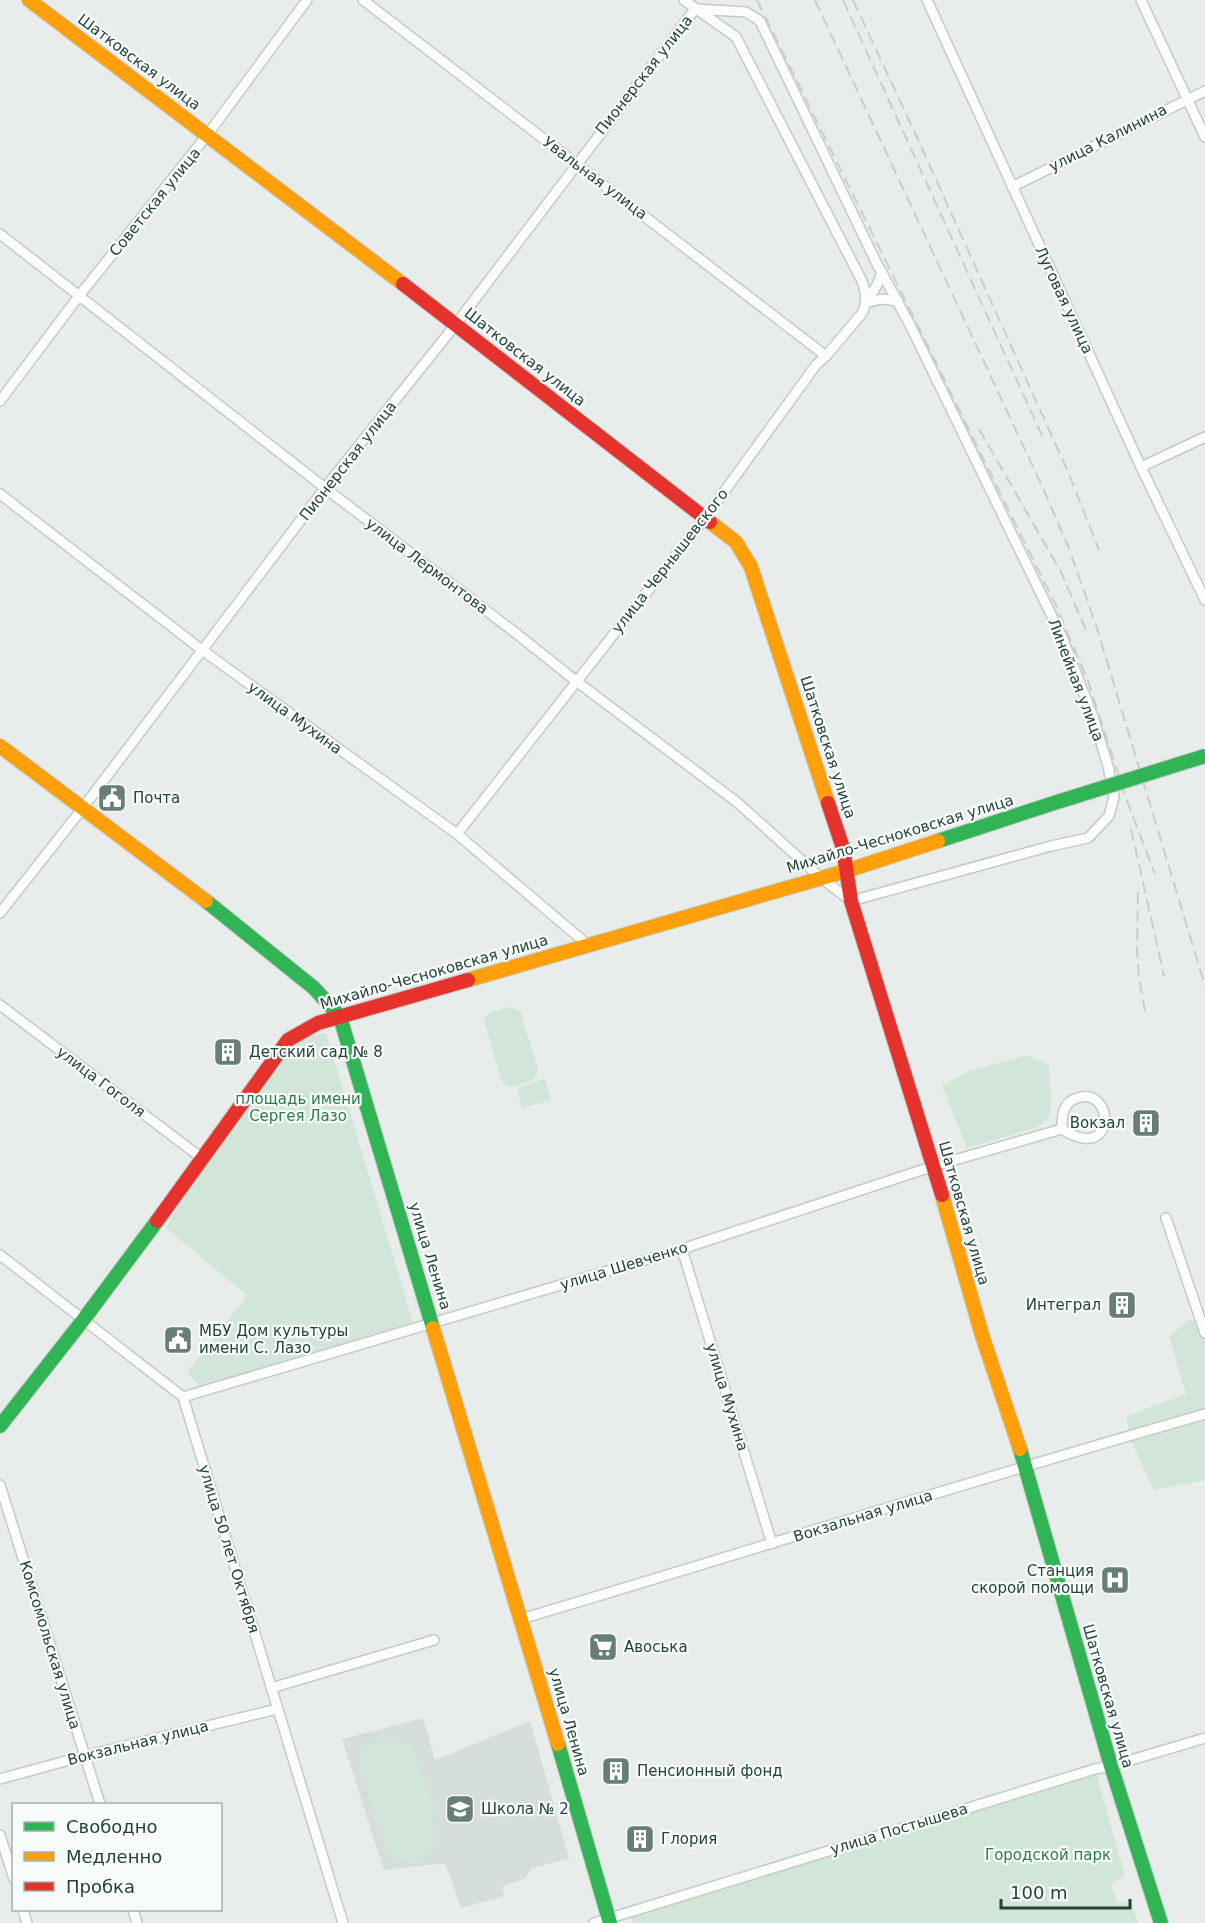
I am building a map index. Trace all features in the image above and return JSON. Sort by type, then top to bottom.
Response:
[{"type":"street","name":"Шатковская улица","points":[[29,0],[456,324],[736,542],[751,567],[843,848],[851,901],[934,1166],[982,1335],[1025,1465],[1111,1766],[1161,1923]]},
{"type":"street","name":"Советская улица","points":[[0,401],[79,296],[208,134],[307,0]]},
{"type":"street","name":"Увальная улица","points":[[363,0],[826,356]]},
{"type":"street","points":[[684,0],[736,37],[862,281],[866,292],[866,303],[881,299],[897,301]]},
{"type":"street","name":"Луговая улица","points":[[927,0],[1141,467],[1205,600]]},
{"type":"street","points":[[1141,0],[1205,138]]},
{"type":"street","name":"Пионерская улица","points":[[0,913],[82,809],[325,488],[456,324],[695,9]]},
{"type":"street","name":"Линейная улица","points":[[695,9],[746,12],[760,21],[1062,637],[1099,737],[1114,797],[1109,816],[1088,838],[851,901]]},
{"type":"street","name":"улица Калинина","points":[[1012,187],[1205,91]]},
{"type":"street","name":"улица Лермонтова","points":[[0,234],[325,488],[738,803],[820,877],[851,901]]},
{"type":"street","name":"улица Чернышевского","points":[[457,834],[705,518],[816,365],[863,312],[882,272]]},
{"type":"street","points":[[1141,467],[1205,437]]},
{"type":"street","name":"улица Мухина","points":[[0,494],[202,650],[457,834],[588,945]]},
{"type":"street","name":"улица Ленина","points":[[0,746],[237,926],[314,988],[340,1017],[610,1921]]},
{"type":"street","name":"Михайло-Чесноковская улица","points":[[0,1426],[84,1319],[203,1160],[288,1040],[318,1023],[846,871],[1205,756]]},
{"type":"street","name":"улица Гоголя","points":[[0,1005],[203,1160]]},
{"type":"street","points":[[1080,1097],[1093,1098],[1100,1103],[1104,1111],[1105,1123],[1103,1132],[1096,1137],[1072,1136],[1062,1129],[1064,1109],[1069,1101],[1080,1097]]},
{"type":"street","name":"улица Шевченко","points":[[183,1397],[682,1249],[934,1166],[1062,1129]]},
{"type":"street","points":[[1166,1218],[1205,1333]]},
{"type":"street","name":"улица Мухина","points":[[682,1249],[772,1544]]},
{"type":"street","points":[[0,1255],[183,1397]]},
{"type":"street","name":"улица 50 лет Октября","points":[[183,1397],[343,1923]]},
{"type":"street","name":"Вокзальная улица","points":[[521,1618],[772,1544],[1025,1465],[1205,1414]]},
{"type":"street","name":"Комсомольская улица","points":[[0,1485],[100,1803]]},
{"type":"street","points":[[270,1688],[434,1640]]},
{"type":"street","name":"Вокзальная улица","points":[[0,1779],[84,1755],[277,1709]]},
{"type":"street","name":"улица Постышева","points":[[594,1923],[610,1921],[1083,1772],[1205,1738]]},
{"type":"street","points":[[0,1836],[12,1873]]},
{"type":"shaded area","name":"Школа № 2","points":[[423,1718],[435,1760],[530,1721],[569,1858],[531,1869],[526,1878],[502,1887],[504,1896],[461,1908],[445,1863],[384,1870],[342,1739]]},
{"type":"green space","points":[[510,1007],[520,1011],[538,1069],[532,1080],[509,1087],[502,1082],[484,1021],[491,1013]]},
{"type":"green space","name":"площадь имени Сергея Лазо","points":[[326,1033],[415,1329],[201,1387],[187,1372],[247,1295],[166,1228],[211,1147],[288,1040]]},
{"type":"green space","points":[[1028,1055],[1049,1065],[1051,1104],[1048,1119],[1038,1127],[967,1148],[942,1086],[970,1071]]},
{"type":"green space","points":[[545,1079],[551,1100],[522,1108],[517,1088]]},
{"type":"green space","points":[[1205,1319],[1205,1480],[1154,1490],[1131,1441],[1126,1416],[1186,1394],[1169,1336],[1187,1321]]},
{"type":"green space","points":[[389,1739],[402,1746],[412,1743],[437,1817],[431,1819],[437,1847],[421,1860],[400,1861],[390,1852],[367,1790],[360,1761],[362,1753],[373,1742]]},
{"type":"green space","name":"Городской парк","points":[[1095,1769],[1125,1876],[1111,1884],[1117,1903],[1131,1902],[1138,1923],[632,1923],[629,1912]]},
{"type":"railway","points":[[757,0],[1057,608],[1088,681],[1126,798],[1155,874]]},
{"type":"railway","points":[[815,0],[1068,546],[1096,625],[1205,986]]},
{"type":"railway","points":[[843,0],[1045,442]]},
{"type":"railway","points":[[853,0],[1069,474],[1099,550]]},
{"type":"railway","points":[[979,429],[1061,572],[1088,635]]},
{"type":"railway","points":[[1131,829],[1164,976]]},
{"type":"railway","points":[[1138,892],[1137,951],[1145,1011]]},
{"type":"traffic: fast","points":[[1054,803],[1205,756]]},
{"type":"traffic: fast","points":[[938,841],[1054,803]]},
{"type":"traffic: fast","points":[[206,901],[314,988],[340,1017],[433,1328]]},
{"type":"traffic: fast","points":[[0,1426],[157,1221]]},
{"type":"traffic: fast","points":[[1020,1449],[1111,1766],[1161,1923]]},
{"type":"traffic: fast","points":[[558,1744],[610,1923]]},
{"type":"traffic: slow","points":[[29,0],[403,284]]},
{"type":"traffic: slow","points":[[710,522],[736,542],[751,567],[828,803]]},
{"type":"traffic: slow","points":[[0,746],[206,901]]},
{"type":"traffic: slow","points":[[468,980],[846,871],[938,841]]},
{"type":"traffic: slow","points":[[942,1195],[982,1335],[1020,1449]]},
{"type":"traffic: slow","points":[[433,1328],[558,1744]]},
{"type":"traffic: jam","points":[[403,284],[710,522]]},
{"type":"traffic: jam","points":[[828,803],[843,848],[851,901],[942,1195]]},
{"type":"traffic: jam","points":[[157,1221],[288,1040],[318,1023],[468,980]]},
{"type":"place","name":"Почта","points":[[112,798]]},
{"type":"place","name":"Детский сад № 8","points":[[228,1052]]},
{"type":"place","name":"Вокзал","points":[[1146,1123]]},
{"type":"place","name":"Интеграл","points":[[1122,1305]]},
{"type":"place","name":"МБУ Дом культуры имени С. Лазо","points":[[178,1340]]},
{"type":"place","name":"Станция скорой помощи","points":[[1115,1580]]},
{"type":"place","name":"Авоська","points":[[603,1647]]},
{"type":"place","name":"Пенсионный фонд","points":[[616,1771]]},
{"type":"place","name":"Школа № 2","points":[[460,1809]]},
{"type":"place","name":"Глория","points":[[640,1839]]}]
